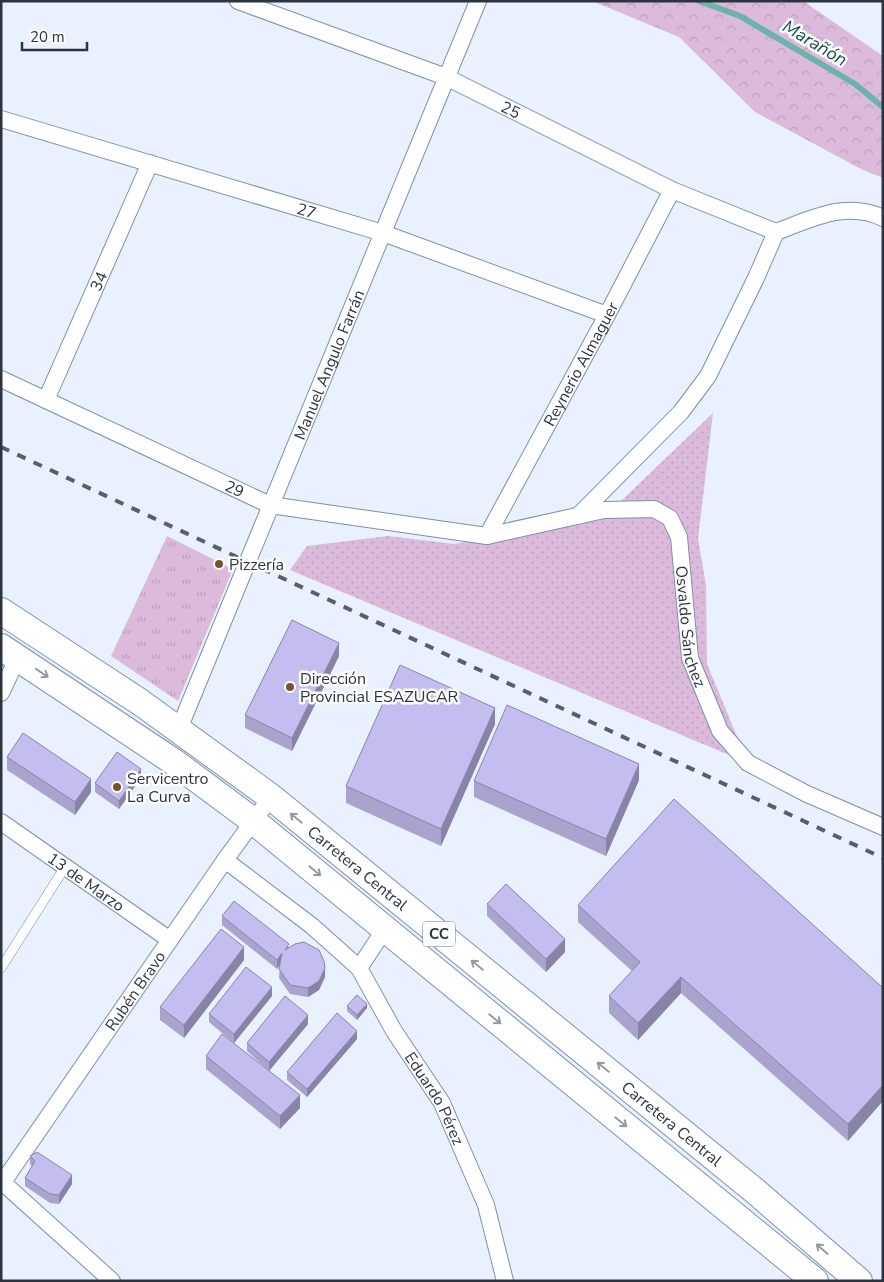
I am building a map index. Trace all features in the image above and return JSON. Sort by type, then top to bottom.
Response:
[{"type":"main road","name":"Carretera Central","points":[[1,612],[77,659],[179,729],[271,797],[755,1191],[849,1277]]},
{"type":"main road","name":"Carretera Central","points":[[10,652],[174,762],[252,820],[815,1281]]},
{"type":"street","name":"25","points":[[238,1],[446,77],[672,190],[776,232]]},
{"type":"street","name":"Manuel Angulo Farrán","points":[[179,729],[478,1]]},
{"type":"street","name":"27","points":[[2,120],[383,233],[607,315]]},
{"type":"street","name":"34","points":[[46,400],[150,163]]},
{"type":"street","name":"Reynerio Almaguer","points":[[487,536],[607,315],[672,190]]},
{"type":"street","points":[[578,516],[681,412],[708,376],[756,278],[776,232],[836,210],[869,212],[883,218]]},
{"type":"street","name":"29","points":[[1,379],[270,505],[487,536]]},
{"type":"street","name":"Osvaldo Sánchez","points":[[487,536],[604,510],[654,509],[670,518],[679,536],[690,658],[720,731],[748,763],[807,794],[883,826]]},
{"type":"street","points":[[1,693],[10,652]]},
{"type":"street","name":"Rubén Bravo","points":[[2,1182],[252,820],[271,797]]},
{"type":"street","name":"13 de Marzo","points":[[1,822],[170,940]]},
{"type":"street","name":"Eduardo Pérez","points":[[225,860],[312,926],[359,968],[394,1031],[442,1104],[486,1205],[505,1281]]},
{"type":"street","points":[[359,968],[385,929]]},
{"type":"street","points":[[2,1182],[112,1281]]},
{"type":"lane","points":[[1,968],[65,867]]},
{"type":"green space","points":[[592,1],[803,1],[883,56],[883,178],[861,169],[755,112],[679,37]]},
{"type":"green space","points":[[713,413],[698,539],[706,585],[707,664],[748,763],[290,570],[307,546],[388,536],[454,544],[601,520]]},
{"type":"green space","points":[[167,536],[233,569],[178,701],[111,656]]},
{"type":"building","points":[[292,620],[339,643],[292,738],[245,715]]},
{"type":"building","points":[[400,665],[495,708],[441,829],[346,786]]},
{"type":"building","points":[[507,705],[639,764],[606,839],[474,781]]},
{"type":"building","points":[[23,733],[91,779],[75,802],[7,757]]},
{"type":"building","points":[[117,752],[141,769],[119,801],[95,783]]},
{"type":"building","points":[[674,799],[883,988],[883,1085],[848,1124],[681,977],[638,1023],[609,996],[640,962],[578,905]]},
{"type":"building","points":[[506,884],[565,939],[546,959],[487,904]]},
{"type":"building","points":[[234,901],[289,944],[285,950],[295,944],[304,942],[319,950],[325,968],[319,981],[308,988],[290,985],[279,969],[282,953],[277,960],[222,916]]},
{"type":"building","points":[[221,929],[244,947],[184,1025],[160,1007]]},
{"type":"building","points":[[246,967],[272,987],[234,1034],[209,1014]]},
{"type":"building","points":[[357,995],[367,1004],[357,1015],[347,1006]]},
{"type":"building","points":[[285,996],[308,1015],[269,1062],[247,1043]]},
{"type":"building","points":[[337,1013],[357,1031],[307,1089],[287,1072]]},
{"type":"building","points":[[222,1034],[300,1095],[280,1116],[206,1056]]},
{"type":"building","points":[[37,1152],[72,1175],[59,1195],[50,1194],[25,1178],[35,1161],[30,1156]]},
{"type":"waterway","name":"Marañón","points":[[699,1],[740,16],[855,84],[883,107]]},
{"type":"railway","points":[[1,447],[883,858]]},
{"type":"place","name":"Pizzería","points":[[219,564]]},
{"type":"place","name":"Dirección Provincial ESAZUCAR","points":[[290,687]]},
{"type":"place","name":"Servicentro La Curva","points":[[117,787]]}]
